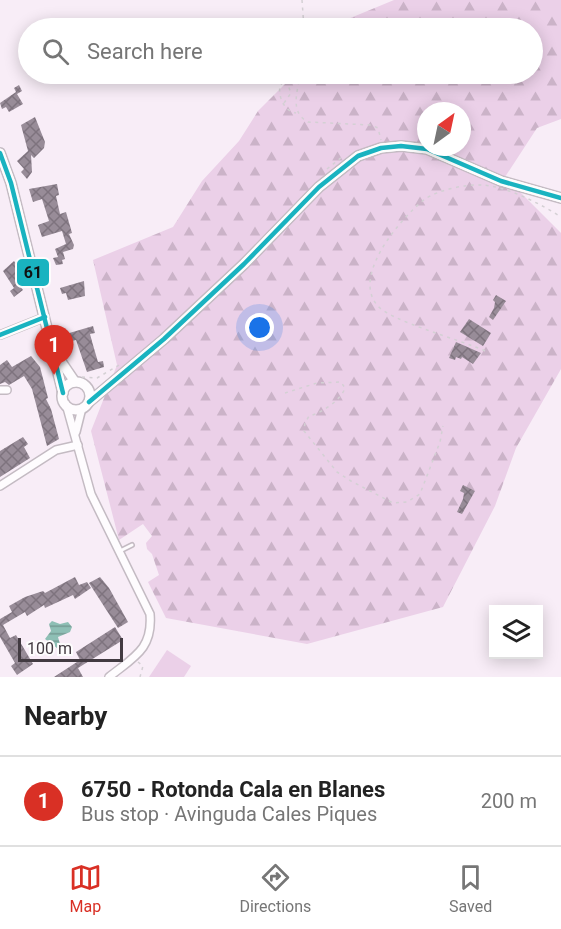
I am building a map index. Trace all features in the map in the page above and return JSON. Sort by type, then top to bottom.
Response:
[{"type":"street","points":[[66,404],[71,408],[85,405],[177,327],[340,167],[358,156],[381,148],[401,146],[427,149],[501,181],[561,198]]},
{"type":"street","points":[[0,153],[11,183],[63,393],[91,494],[150,614],[151,629],[148,643],[109,677]]},
{"type":"street","points":[[0,335],[45,317]]},
{"type":"street","points":[[53,349],[78,383],[89,390],[78,420],[77,442]]},
{"type":"street","points":[[63,393],[68,384],[92,385],[112,380]]},
{"type":"street","points":[[0,486],[56,450],[77,442]]},
{"type":"lane","points":[[118,552],[132,545]]},
{"type":"path","points":[[302,0],[303,18]]},
{"type":"path","points":[[281,84],[279,91],[291,112],[297,113],[308,122],[378,128],[381,148]]},
{"type":"path","points":[[284,103],[291,93],[288,84]]},
{"type":"path","points":[[297,113],[299,84]]},
{"type":"path","points":[[485,351],[451,336],[413,325],[377,307],[369,293],[368,277],[380,251],[426,198],[448,189],[482,184],[536,201],[561,217]]},
{"type":"path","points":[[285,393],[317,383],[341,382],[345,388],[343,395],[320,414],[309,416],[304,431],[337,472],[393,503],[407,502],[420,494],[440,442],[443,426]]},
{"type":"path","points":[[132,658],[143,666],[140,677]]},
{"type":"green space","points":[[394,0],[561,0],[561,119],[537,128],[505,177],[561,233],[561,369],[516,448],[495,506],[443,607],[307,644],[166,618],[148,582],[159,575],[152,554],[147,549],[146,543],[152,536],[143,524],[119,540],[91,431],[117,365],[93,260],[173,227],[202,181],[239,141],[258,111],[285,84],[543,84],[543,18],[350,18]]},
{"type":"green space","points":[[167,650],[191,666],[184,677],[149,677]]},
{"type":"shaded area","points":[[52,621],[60,624],[68,622],[72,627],[70,632],[58,637],[60,644],[57,648],[45,639],[51,631],[49,624]]},
{"type":"building","points":[[19,85],[22,91],[17,94],[23,104],[9,112],[6,107],[2,109],[0,103],[16,92],[14,88]]},
{"type":"building","points":[[35,117],[45,142],[44,148],[34,158],[31,155],[32,172],[27,179],[21,172],[24,169],[17,161],[28,151],[21,125]]},
{"type":"building","points":[[57,184],[59,195],[56,196],[60,214],[66,212],[72,233],[69,234],[74,245],[73,249],[63,252],[65,259],[62,260],[63,264],[56,265],[53,258],[58,257],[55,249],[66,244],[62,231],[42,237],[38,225],[49,221],[42,199],[33,202],[29,189]]},
{"type":"building","points":[[14,261],[21,271],[18,273],[23,283],[19,285],[23,290],[14,297],[10,291],[14,288],[3,271]]},
{"type":"building","points":[[84,281],[85,296],[68,300],[66,293],[62,294],[60,288]]},
{"type":"building","points":[[496,295],[506,301],[493,320],[489,317],[494,308],[493,300]]},
{"type":"building","points":[[469,319],[491,333],[483,346],[460,332]]},
{"type":"building","points":[[93,326],[95,333],[90,334],[98,362],[103,361],[104,367],[87,372],[76,340],[68,342],[66,334]]},
{"type":"building","points":[[456,342],[481,353],[473,364],[462,357],[461,359],[456,357],[455,360],[449,358]]},
{"type":"building","points":[[31,356],[40,367],[48,398],[46,399],[59,439],[47,446],[32,389],[24,376],[9,385],[5,382],[0,384],[0,365],[7,360],[12,367]]},
{"type":"building","points":[[23,437],[28,444],[24,447],[30,458],[0,477],[0,451]]},
{"type":"building","points":[[463,485],[475,491],[462,514],[457,512],[463,499],[464,493],[460,491]]},
{"type":"building","points":[[75,577],[79,585],[87,582],[91,588],[75,599],[73,595],[45,608],[44,605],[27,616],[25,612],[3,625],[10,638],[16,635],[33,664],[17,675],[11,666],[15,663],[0,637],[0,619],[12,612],[9,606],[25,597],[43,591],[45,593]]},
{"type":"building","points":[[100,577],[109,588],[128,622],[118,628],[89,583]]},
{"type":"building","points":[[115,627],[123,640],[78,668],[83,677],[54,677],[80,660],[76,652]]},
{"type":"transit line","name":"61","points":[[89,402],[164,339],[244,264],[319,187],[358,156],[381,148],[401,146],[427,149],[501,181],[561,198]]},
{"type":"transit line","name":"61","points":[[0,153],[11,183],[63,393]]},
{"type":"transit line","name":"61","points":[[0,335],[45,317]]},
{"type":"place","name":"6750 - Rotonda Cala en Blanes","points":[[54,375]]}]
